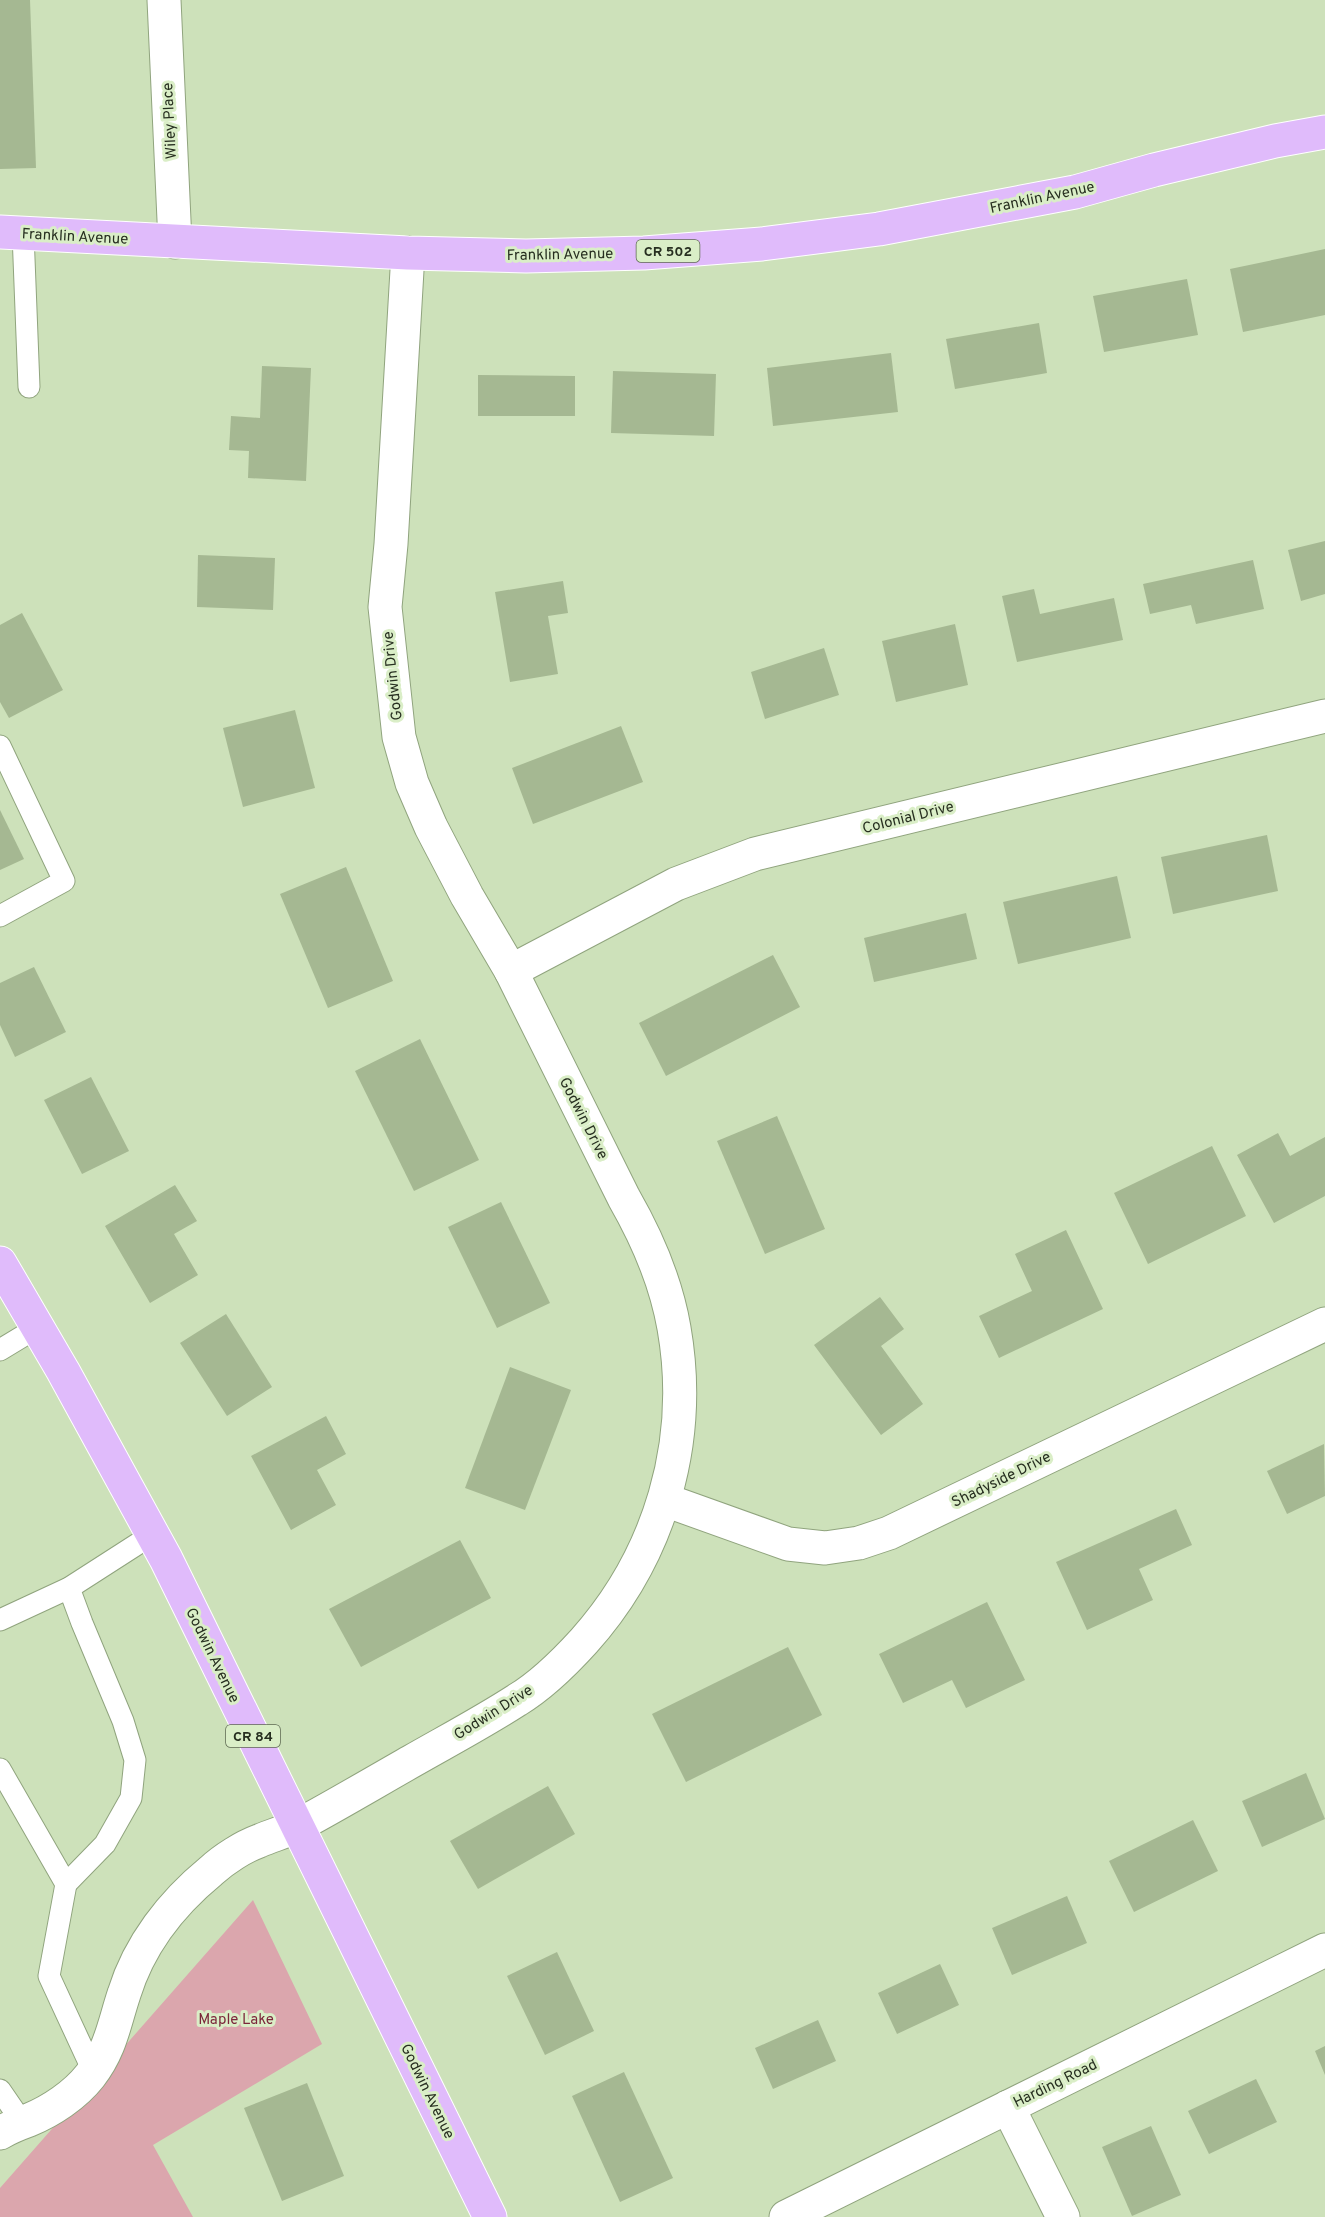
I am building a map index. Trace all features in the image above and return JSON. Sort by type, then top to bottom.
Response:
[{"type":"main road","name":"Franklin Avenue","points":[[12,233],[408,253],[526,256],[644,253],[762,244],[879,229],[1076,192],[1165,167],[1275,141],[1325,132]]},
{"type":"main road","name":"Godwin Avenue","points":[[0,1263],[153,1534],[490,2217]]},
{"type":"street","name":"Wiley Place","points":[[164,0],[175,242]]},
{"type":"street","name":"Godwin Drive","points":[[11,2128],[62,2103],[93,2071],[110,2043],[124,1991],[145,1946],[173,1905],[213,1869],[255,1842],[298,1826],[520,1699],[565,1663],[608,1615],[638,1565],[664,1500],[676,1449],[680,1385],[674,1327],[661,1278],[642,1230],[511,971],[467,896],[431,827],[412,783],[399,738],[385,607],[391,544],[408,253]]},
{"type":"street","name":"Colonial Drive","points":[[511,971],[676,884],[755,854],[1325,716]]},
{"type":"street","name":"Shadyside Drive","points":[[664,1500],[788,1544],[825,1548],[859,1543],[889,1533],[1325,1324]]},
{"type":"street","name":"Harding Road","points":[[786,2217],[1325,1950]]},
{"type":"street","points":[[1008,2107],[1063,2217]]},
{"type":"lane","points":[[12,233],[29,387]]},
{"type":"lane","points":[[0,746],[64,881],[0,916]]},
{"type":"lane","points":[[0,1350],[38,1327]]},
{"type":"lane","points":[[0,1620],[69,1588],[153,1534]]},
{"type":"lane","points":[[69,1588],[123,1721],[135,1760],[131,1798],[105,1844],[66,1884],[49,1976],[93,2071]]},
{"type":"lane","points":[[0,1769],[66,1884]]},
{"type":"lane","points":[[0,2090],[11,2128]]},
{"type":"green space","name":"Maple Lake","points":[[253,1900],[322,2044],[153,2145],[193,2217],[0,2217],[0,2188]]},
{"type":"building","points":[[0,0],[30,0],[36,168],[0,169]]},
{"type":"building","points":[[1325,249],[1325,315],[1243,332],[1230,269]]},
{"type":"building","points":[[1187,279],[1198,335],[1104,352],[1093,296]]},
{"type":"building","points":[[1039,323],[1047,373],[955,389],[946,339]]},
{"type":"building","points":[[891,353],[898,412],[773,426],[767,368]]},
{"type":"building","points":[[262,366],[311,368],[306,481],[248,478],[249,451],[229,450],[231,416],[260,418]]},
{"type":"building","points":[[613,371],[716,374],[714,436],[611,433]]},
{"type":"building","points":[[478,375],[575,376],[575,416],[478,416]]},
{"type":"building","points":[[1325,541],[1325,594],[1301,601],[1288,550]]},
{"type":"building","points":[[198,555],[275,558],[273,610],[197,607]]},
{"type":"building","points":[[1253,560],[1264,609],[1196,624],[1191,605],[1150,614],[1143,584]]},
{"type":"building","points":[[563,581],[568,613],[548,616],[558,674],[510,682],[495,592]]},
{"type":"building","points":[[1034,589],[1040,614],[1114,598],[1123,640],[1017,662],[1002,596]]},
{"type":"building","points":[[22,613],[63,690],[9,718],[0,702],[0,625]]},
{"type":"building","points":[[955,624],[968,685],[896,702],[882,641]]},
{"type":"building","points":[[824,648],[839,695],[765,719],[751,672]]},
{"type":"building","points":[[295,710],[315,788],[243,807],[223,728]]},
{"type":"building","points":[[621,726],[643,782],[533,824],[512,768]]},
{"type":"building","points":[[0,810],[24,859],[0,870]]},
{"type":"building","points":[[1267,835],[1278,891],[1173,914],[1161,857]]},
{"type":"building","points":[[346,867],[393,981],[328,1008],[280,894]]},
{"type":"building","points":[[1117,876],[1131,938],[1018,964],[1003,902]]},
{"type":"building","points":[[966,913],[977,959],[874,982],[864,938]]},
{"type":"building","points":[[773,955],[800,1007],[666,1076],[639,1023]]},
{"type":"building","points":[[34,967],[66,1032],[15,1057],[0,1025],[0,983]]},
{"type":"building","points":[[420,1039],[479,1160],[414,1191],[355,1071]]},
{"type":"building","points":[[91,1077],[129,1151],[82,1174],[44,1100]]},
{"type":"building","points":[[777,1116],[825,1229],[765,1254],[717,1141]]},
{"type":"building","points":[[1278,1133],[1290,1156],[1325,1137],[1325,1196],[1274,1223],[1237,1155]]},
{"type":"building","points":[[1212,1146],[1246,1216],[1148,1264],[1114,1193]]},
{"type":"building","points":[[175,1185],[197,1221],[174,1234],[198,1275],[150,1303],[105,1226]]},
{"type":"building","points":[[501,1202],[550,1303],[497,1328],[448,1227]]},
{"type":"building","points":[[1066,1230],[1103,1309],[999,1358],[979,1316],[1032,1291],[1015,1254]]},
{"type":"building","points":[[880,1297],[904,1329],[881,1346],[923,1404],[881,1435],[814,1345]]},
{"type":"building","points":[[226,1314],[272,1387],[227,1416],[180,1343]]},
{"type":"building","points":[[510,1367],[571,1390],[525,1510],[465,1488]]},
{"type":"building","points":[[326,1416],[346,1454],[317,1470],[336,1505],[291,1530],[251,1456]]},
{"type":"building","points":[[1324,1444],[1325,1496],[1287,1514],[1267,1471]]},
{"type":"building","points":[[1176,1509],[1192,1545],[1139,1569],[1153,1600],[1087,1630],[1056,1562]]},
{"type":"building","points":[[460,1540],[491,1598],[361,1667],[329,1609]]},
{"type":"building","points":[[987,1602],[1025,1680],[966,1708],[952,1680],[903,1703],[879,1654]]},
{"type":"building","points":[[788,1647],[822,1715],[686,1782],[652,1714]]},
{"type":"building","points":[[1306,1773],[1325,1819],[1262,1847],[1242,1801]]},
{"type":"building","points":[[548,1786],[575,1834],[478,1889],[450,1841]]},
{"type":"building","points":[[1193,1820],[1218,1871],[1134,1912],[1109,1861]]},
{"type":"building","points":[[1067,1896],[1087,1943],[1012,1975],[992,1928]]},
{"type":"building","points":[[557,1952],[594,2031],[545,2055],[507,1976]]},
{"type":"building","points":[[940,1964],[959,2005],[897,2034],[878,1993]]},
{"type":"building","points":[[818,2020],[836,2061],[773,2089],[755,2048]]},
{"type":"building","points":[[1325,2046],[1325,2075],[1315,2051]]},
{"type":"building","points":[[624,2072],[673,2178],[620,2202],[572,2096]]},
{"type":"building","points":[[1256,2079],[1277,2122],[1209,2154],[1188,2111]]},
{"type":"building","points":[[307,2083],[344,2176],[282,2201],[244,2108]]},
{"type":"building","points":[[1151,2126],[1181,2195],[1132,2216],[1102,2147]]}]
